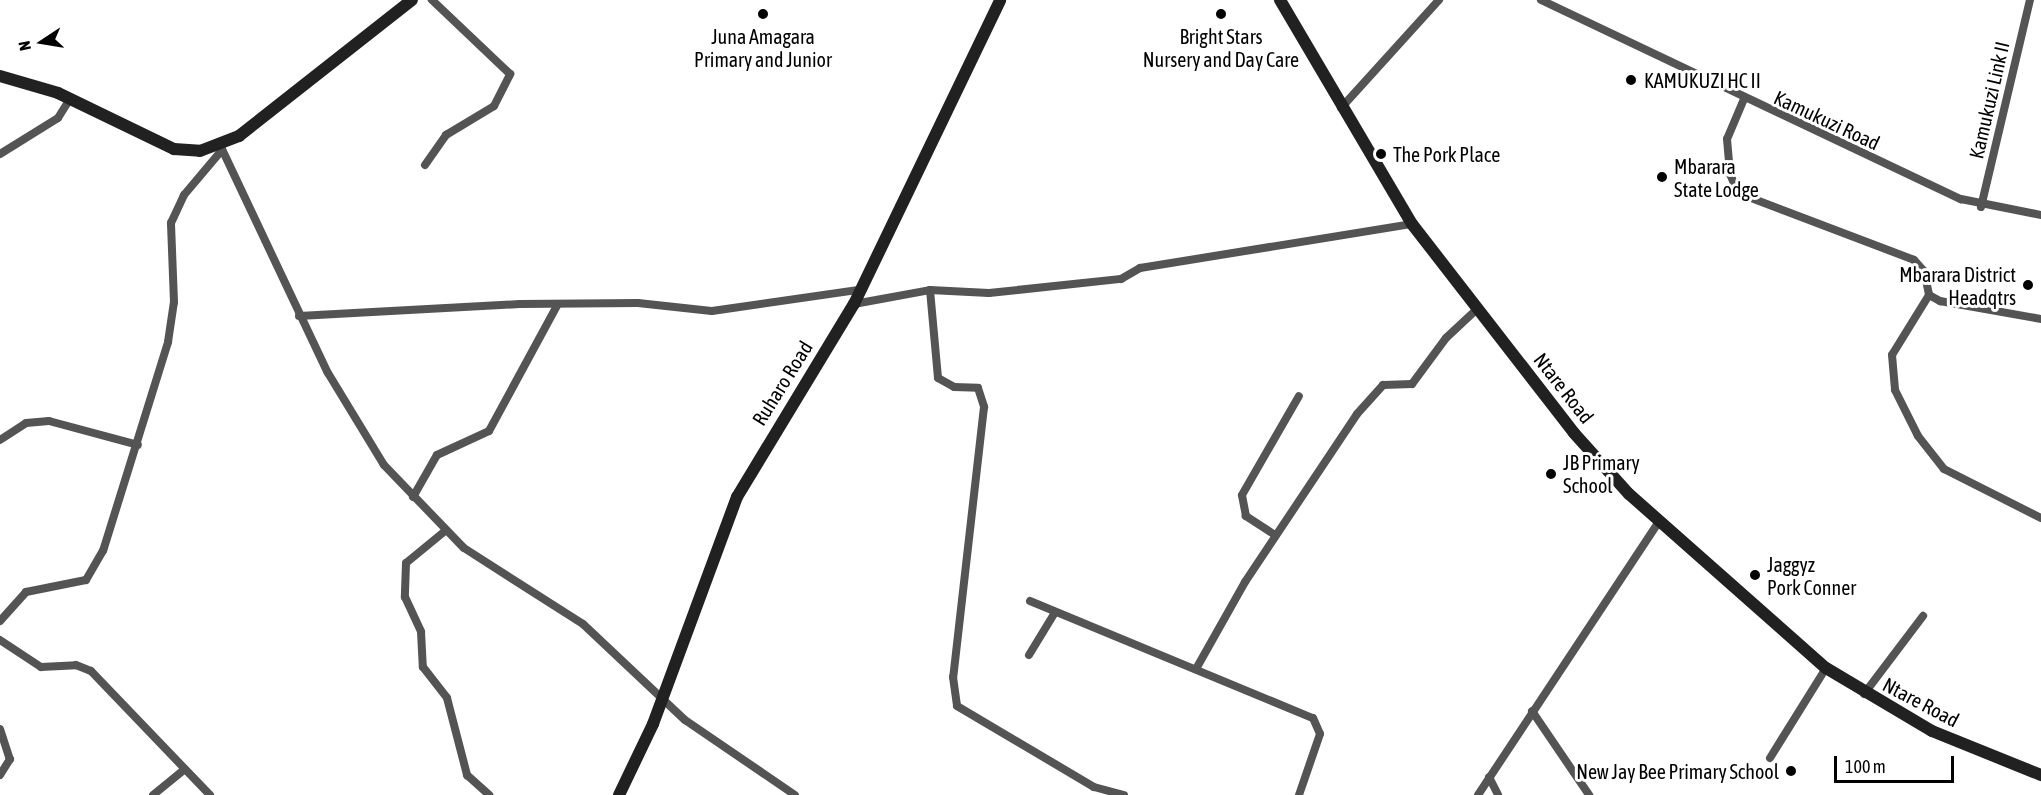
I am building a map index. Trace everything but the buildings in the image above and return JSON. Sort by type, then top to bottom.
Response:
[{"type":"main road","points":[[0,76],[70,99],[174,149],[200,151],[221,147],[239,136],[412,0]]},
{"type":"main road","name":"Ruharo Road","points":[[619,795],[661,701],[741,489],[854,304],[858,290],[1000,0]]},
{"type":"main road","name":"Ntare Road","points":[[1280,0],[1341,108],[1412,224],[1603,467],[1660,520],[1696,558],[1826,668],[1864,694],[1963,746],[2041,775]]},
{"type":"street","points":[[425,165],[446,135],[494,106],[510,74],[432,0]]},
{"type":"street","points":[[1341,108],[1439,0]]},
{"type":"street","name":"Kamukuzi Road","points":[[1540,0],[1744,99],[1981,207],[2041,215]]},
{"type":"street","name":"Kamukuzi Link II","points":[[1981,207],[2030,0]]},
{"type":"street","points":[[0,154],[58,118],[70,99]]},
{"type":"street","points":[[1744,99],[1727,139],[1730,174],[1738,193],[1914,260],[1924,271],[1929,295],[1892,355],[1895,390],[1918,436],[1944,469],[2041,518]]},
{"type":"street","points":[[0,621],[26,592],[86,580],[112,530],[168,342],[174,302],[171,223],[184,195],[221,147],[299,316],[369,443],[413,497],[445,531],[491,568],[583,624],[661,701],[784,792],[795,795]]},
{"type":"street","points":[[854,304],[930,290],[988,293],[1067,287],[1121,279],[1151,266],[1412,224]]},
{"type":"street","points":[[299,316],[638,303],[721,310],[858,290]]},
{"type":"street","points":[[930,290],[938,378],[954,387],[978,388],[984,407],[952,695],[957,706],[978,723],[1092,791],[1124,795]]},
{"type":"street","points":[[1929,295],[2041,319]]},
{"type":"street","points":[[413,497],[437,455],[489,431],[557,306]]},
{"type":"street","points":[[1196,669],[1275,535],[1372,396],[1383,385],[1412,384],[1446,338],[1477,309]]},
{"type":"street","points":[[1275,535],[1246,516],[1242,495],[1299,396]]},
{"type":"street","points":[[0,440],[26,423],[49,421],[138,445]]},
{"type":"street","points":[[1478,795],[1660,520]]},
{"type":"street","points":[[445,531],[406,563],[405,597],[421,632],[423,667],[447,698],[467,775],[489,795]]},
{"type":"street","points":[[1030,601],[1054,614],[1196,669],[1318,722],[1320,734],[1299,795]]},
{"type":"street","points":[[1029,655],[1054,614]]},
{"type":"street","points":[[1864,694],[1923,616]]},
{"type":"street","points":[[0,640],[41,667],[76,665],[91,671],[210,795]]},
{"type":"street","points":[[1770,758],[1826,668]]},
{"type":"street","points":[[1532,711],[1589,795]]},
{"type":"street","points":[[0,729],[10,759],[0,775]]},
{"type":"street","points":[[153,795],[185,769]]},
{"type":"street","points":[[1489,777],[1498,795]]},
{"type":"place","name":"Juna Amagara Primary and Junior","points":[[763,14]]},
{"type":"place","name":"Bright Stars Nursery and Day Care","points":[[1221,14]]},
{"type":"place","name":"KAMUKUZI HC II","points":[[1631,80]]},
{"type":"place","name":"The Pork Place","points":[[1381,154]]},
{"type":"place","name":"Mbarara State Lodge","points":[[1662,177]]},
{"type":"place","name":"Mbarara District Headqtrs","points":[[2028,285]]},
{"type":"place","name":"JB Primary School","points":[[1551,474]]},
{"type":"place","name":"Jaggyz Pork Conner","points":[[1755,575]]},
{"type":"place","name":"New Jay Bee Primary School","points":[[1791,771]]}]
